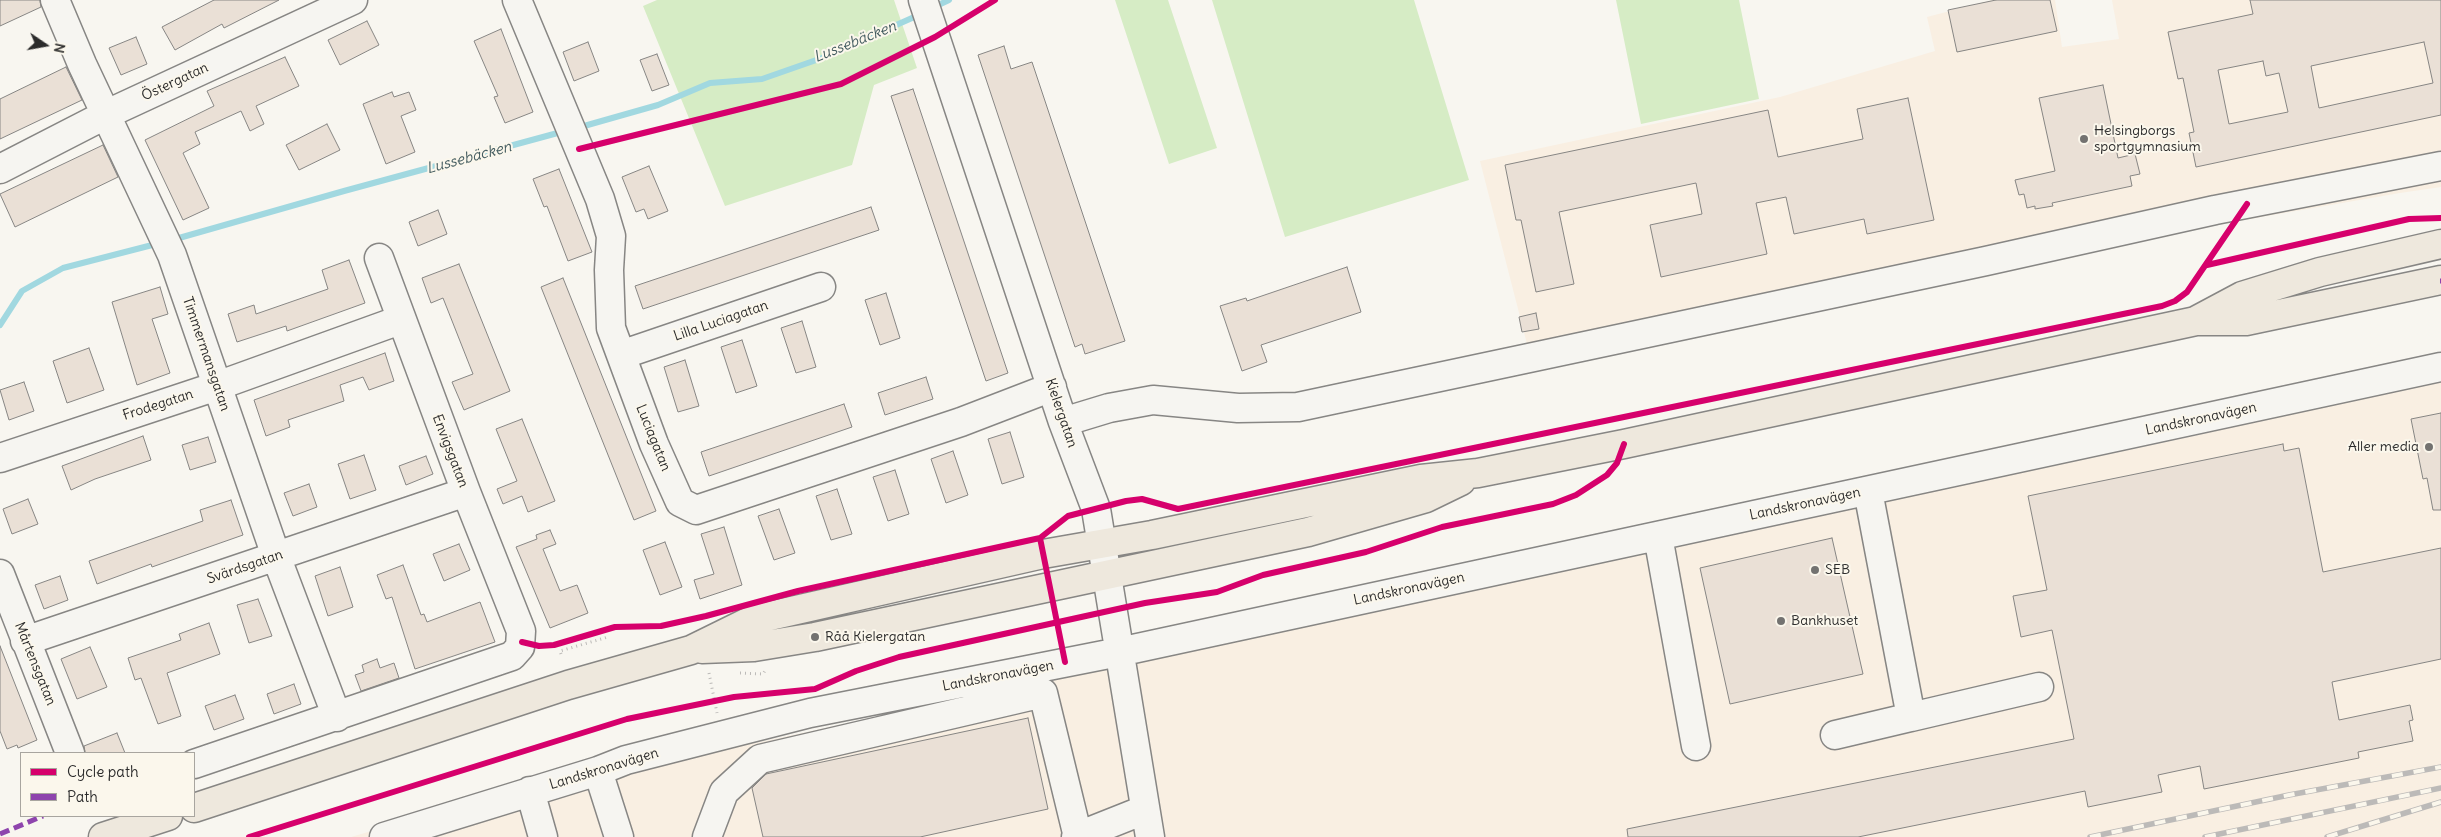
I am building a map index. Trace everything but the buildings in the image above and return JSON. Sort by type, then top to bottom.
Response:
[{"type":"main road","points":[[2196,321],[2242,296],[2320,272],[2441,244]]},
{"type":"main road","points":[[195,808],[568,685],[691,650],[752,620],[942,575],[1421,479],[1478,473],[1634,442],[2196,321],[2246,321],[2441,280]]},
{"type":"main road","points":[[691,650],[754,646],[815,637],[1308,532],[1426,498],[1478,473]]},
{"type":"main road","points":[[103,837],[165,817]]},
{"type":"street","name":"Timmermansgatan","points":[[55,0],[167,245],[276,556],[337,717]]},
{"type":"street","name":"Östergatan","points":[[0,169],[107,114],[353,0]]},
{"type":"street","name":"Luciagatan","points":[[517,0],[600,199],[612,236],[609,270],[611,328],[654,444],[680,502],[696,510],[961,422],[1052,388]]},
{"type":"street","name":"Kielergatan","points":[[927,11],[1063,422],[1096,509],[1105,574],[1150,837]]},
{"type":"street","points":[[1063,422],[1109,408],[1153,400],[1238,408],[1298,407],[1986,261],[2215,210],[2441,166]]},
{"type":"street","name":"Envigsgatan","points":[[337,717],[512,656],[522,642],[521,631],[400,320],[379,258]]},
{"type":"street","name":"Lilla Luciagatan","points":[[621,355],[821,287]]},
{"type":"street","name":"Frodegatan","points":[[0,458],[217,386],[400,320]]},
{"type":"street","name":"Landskronavägen","points":[[384,837],[598,771],[626,760],[810,713],[1119,652],[2441,367]]},
{"type":"street","points":[[1868,491],[1911,717]]},
{"type":"street","name":"Svärdsgatan","points":[[25,641],[466,492]]},
{"type":"street","points":[[1658,536],[1696,746]]},
{"type":"street","name":"Mårtensgatan","points":[[0,574],[70,752]]},
{"type":"street","points":[[1835,735],[2039,687]]},
{"type":"street","points":[[707,837],[724,792],[760,759],[1044,693],[1077,837],[1144,810]]},
{"type":"street","points":[[195,764],[337,717]]},
{"type":"street","points":[[598,771],[619,837]]},
{"type":"street","points":[[530,791],[543,837]]},
{"type":"path","points":[[561,654],[560,651],[608,637]]},
{"type":"path","points":[[709,672],[723,735]]},
{"type":"shaded area","points":[[1992,0],[2055,0],[2062,47],[2119,39],[2112,0],[2441,0],[2441,187],[1527,344],[1480,161],[1780,97],[1935,51],[1927,17]]},
{"type":"shaded area","points":[[2441,379],[2441,837],[351,837],[446,809],[2189,437]]},
{"type":"green space","points":[[657,0],[894,0],[917,68],[874,85],[852,165],[725,206],[643,6]]},
{"type":"green space","points":[[1115,0],[1168,0],[1217,148],[1169,164]]},
{"type":"green space","points":[[1212,0],[1414,0],[1469,180],[1285,237]]},
{"type":"green space","points":[[1616,0],[1739,0],[1759,99],[1641,124]]},
{"type":"waterway","name":"Lussebäcken","points":[[932,8],[949,0]]},
{"type":"waterway","name":"Lussebäcken","points":[[577,128],[658,105],[710,83],[762,79],[822,58],[921,14]]},
{"type":"waterway","name":"Lussebäcken","points":[[172,240],[565,131]]},
{"type":"waterway","name":"Lussebäcken","points":[[0,325],[22,291],[63,268],[160,243]]},
{"type":"railway","points":[[2090,837],[2289,795],[2441,767]]},
{"type":"railway","points":[[2205,837],[2441,788]]},
{"type":"railway","points":[[2327,837],[2441,802]]},
{"type":"marked path","points":[[0,834],[41,817]]},
{"type":"cycle path","points":[[579,149],[841,84],[935,37],[995,0]]},
{"type":"cycle path","points":[[522,642],[539,646],[554,645],[615,627],[661,626],[706,616],[798,591],[1040,538],[1068,516],[1126,501],[1142,499],[1178,509],[2162,306],[2175,301],[2187,292],[2247,204]]},
{"type":"cycle path","points":[[2207,265],[2409,219],[2441,218]]},
{"type":"cycle path","points":[[249,837],[627,719],[734,697],[815,689],[856,671],[899,657],[1145,603],[1217,592],[1263,575],[1366,552],[1442,527],[1553,504],[1576,495],[1607,475],[1617,463],[1624,444]]},
{"type":"cycle path","points":[[1040,538],[1065,662]]},
{"type":"place","name":"Helsingborgs sportgymnasium","points":[[2084,139]]},
{"type":"place","name":"Aller media","points":[[2429,447]]},
{"type":"place","name":"SEB","points":[[1815,570]]},
{"type":"place","name":"Bankhuset","points":[[1781,621]]},
{"type":"place","name":"Råå Kielergatan","points":[[815,637]]}]
